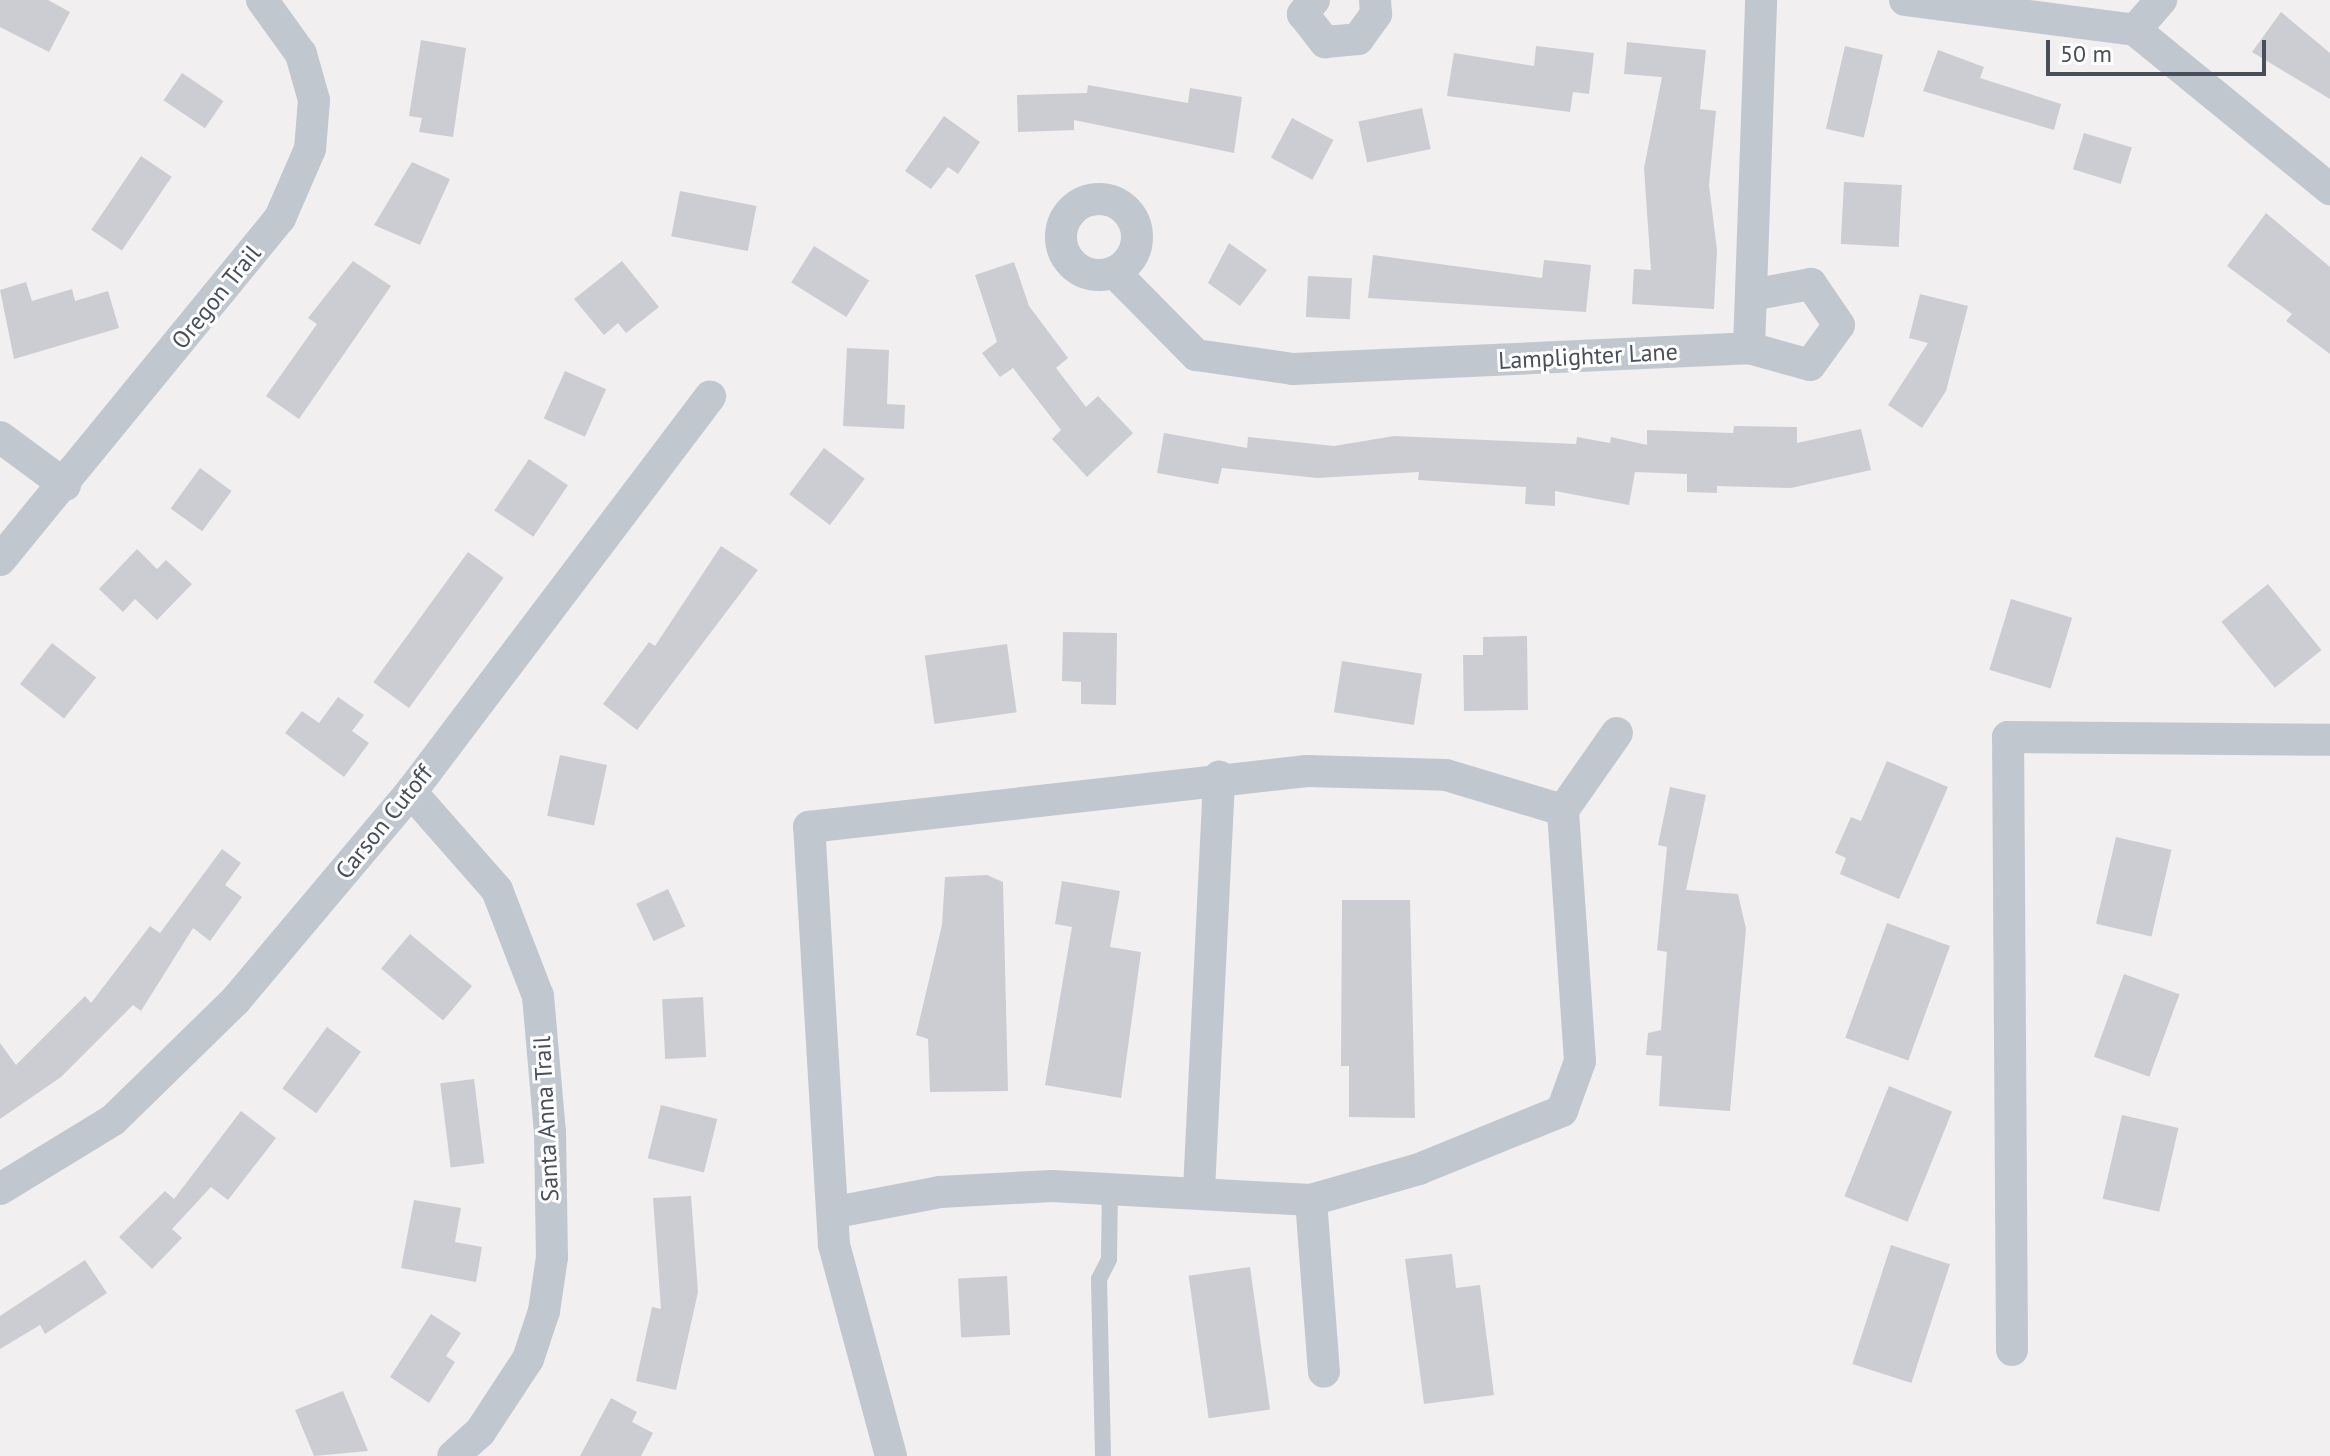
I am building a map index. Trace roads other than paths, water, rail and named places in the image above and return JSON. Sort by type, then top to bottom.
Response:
[{"type":"street","name":"Oregon Trail","points":[[0,560],[65,485],[280,218],[310,149],[314,100],[301,54],[262,0]]},
{"type":"street","points":[[1314,0],[1303,14],[1325,42],[1358,39],[1376,14],[1375,0]]},
{"type":"street","points":[[1749,348],[1761,0]]},
{"type":"street","points":[[1905,0],[2135,30],[2330,189]]},
{"type":"street","points":[[2135,30],[2161,0]]},
{"type":"street","name":"Lamplighter Lane","points":[[1114,272],[1196,355],[1293,369],[1749,348],[1810,365],[1839,325],[1811,284],[1751,295]]},
{"type":"street","name":"Carson Cutoff","points":[[0,1189],[113,1120],[235,1001],[411,792],[710,396]]},
{"type":"street","points":[[0,437],[65,485]]},
{"type":"street","points":[[836,1212],[940,1192],[1110,1188],[1199,1190],[1311,1200],[1419,1169],[1562,1111],[1580,1061],[1563,810],[1617,733]]},
{"type":"street","points":[[2012,1350],[2008,737],[2330,740]]},
{"type":"street","points":[[891,1456],[834,1245],[836,1212],[809,827],[1095,800],[1219,776],[1446,775],[1563,810]]},
{"type":"street","points":[[1199,1190],[1219,776]]},
{"type":"street","name":"Santa Anna Trail","points":[[411,792],[497,890],[538,996],[550,1132],[552,1257],[544,1311],[528,1359],[480,1432],[453,1456]]},
{"type":"street","points":[[1311,1200],[1324,1372]]},
{"type":"lane","points":[[1103,1456],[1099,1279],[1109,1259],[1110,1188]]}]
